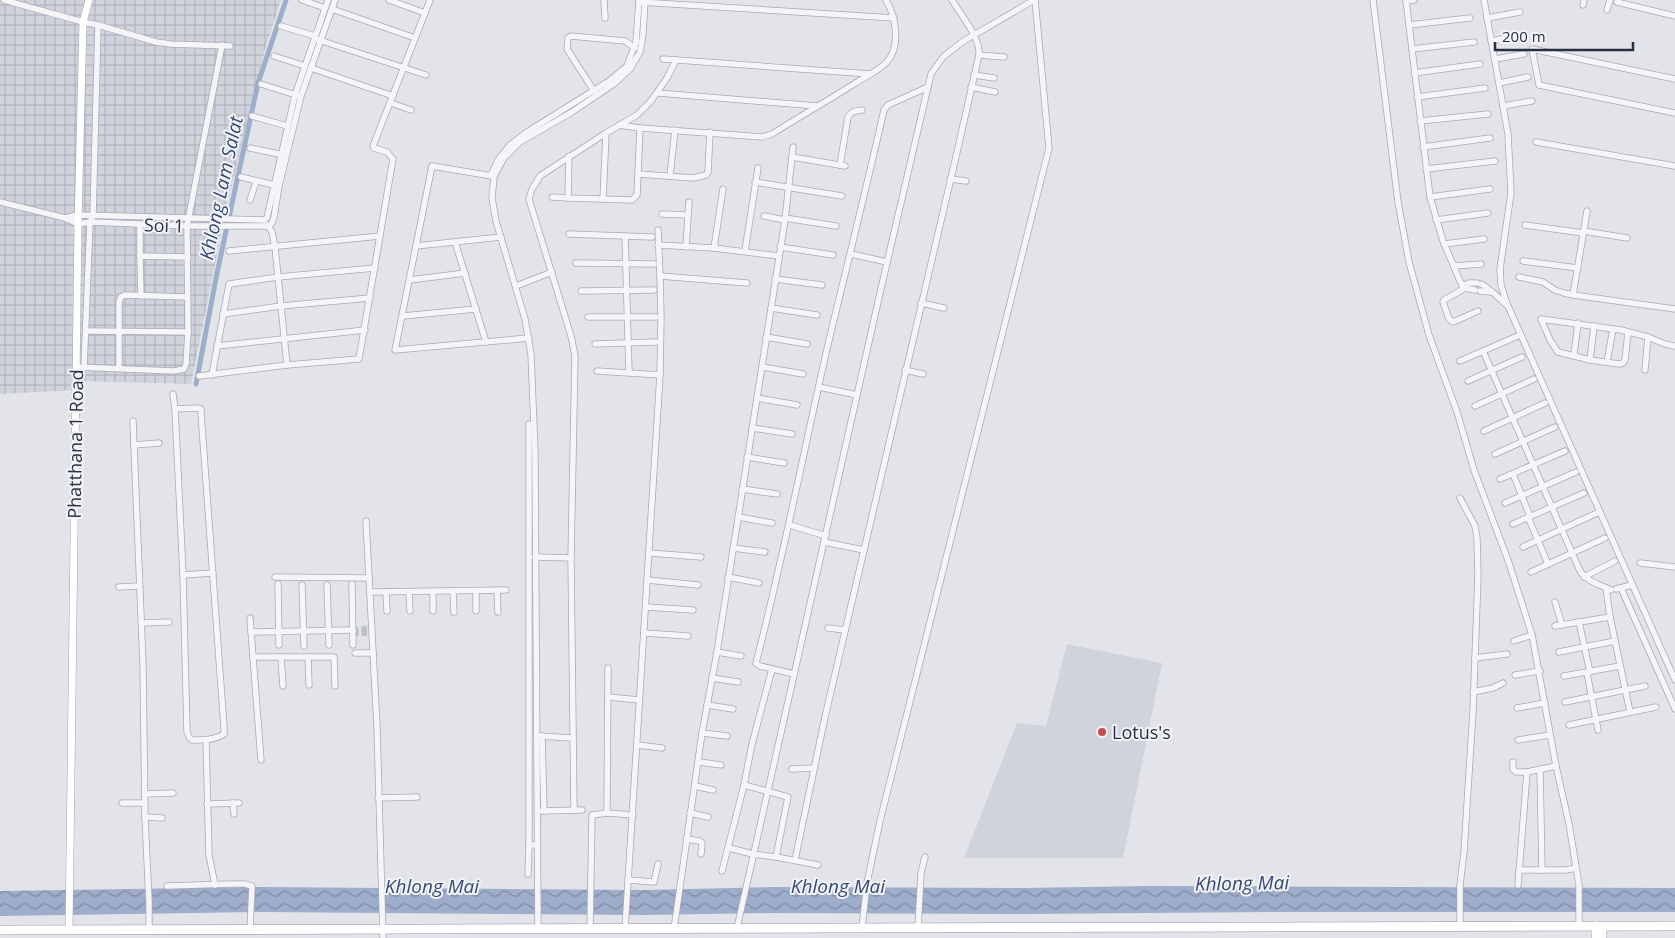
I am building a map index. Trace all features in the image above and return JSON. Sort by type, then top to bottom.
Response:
[{"type":"highway","points":[[0,930],[250,930],[382,934],[590,924],[625,929],[862,928],[918,924],[1460,926],[1579,922],[1599,926],[1675,926]]},
{"type":"highway","points":[[1596,938],[1599,926]]},
{"type":"highway","points":[[1599,926],[1602,938]]},
{"type":"main road","name":"Phatthana 1 Road","points":[[69,930],[78,215],[83,22],[89,0]]},
{"type":"street","points":[[4,0],[170,44],[230,46]]},
{"type":"street","points":[[302,0],[415,39]]},
{"type":"street","points":[[328,0],[329,10]]},
{"type":"street","points":[[266,227],[274,217],[287,126],[317,37],[335,0]]},
{"type":"street","points":[[389,0],[425,12]]},
{"type":"street","points":[[396,0],[425,12]]},
{"type":"street","points":[[199,376],[287,365],[359,359],[393,159],[387,152],[373,146],[430,0]]},
{"type":"street","points":[[604,0],[605,18]]},
{"type":"street","points":[[620,125],[767,136],[887,62],[895,42],[894,18],[886,0]]},
{"type":"street","points":[[795,860],[813,768],[978,55],[978,46],[973,35],[952,0]]},
{"type":"street","points":[[737,928],[931,74],[942,57],[973,35],[1035,0],[1049,148],[880,822],[867,883],[862,928]]},
{"type":"street","points":[[1373,0],[1398,202],[1414,284],[1474,470],[1509,564],[1532,635],[1556,766],[1568,813],[1579,885],[1579,922]]},
{"type":"street","points":[[1414,0],[1406,0],[1430,197],[1444,244],[1464,287]]},
{"type":"street","points":[[1484,0],[1508,134],[1511,193],[1500,278],[1508,306],[1520,335],[1675,680]]},
{"type":"street","points":[[1607,10],[1610,0]]},
{"type":"street","points":[[644,2],[894,18]]},
{"type":"street","points":[[528,874],[529,696],[532,612],[530,338],[517,285],[501,237],[492,198],[493,176],[504,158],[520,142],[570,109],[627,66],[635,48],[644,2]]},
{"type":"street","points":[[570,109],[615,84],[630,69],[640,52],[643,34],[644,2]]},
{"type":"street","points":[[1617,2],[1675,16]]},
{"type":"street","points":[[1488,18],[1520,12]]},
{"type":"street","points":[[1409,25],[1470,18]]},
{"type":"street","points":[[84,367],[98,25]]},
{"type":"street","points":[[281,26],[426,75]]},
{"type":"street","points":[[1492,41],[1523,35]]},
{"type":"street","points":[[594,91],[567,49],[568,38],[571,36],[625,41],[635,48]]},
{"type":"street","points":[[1412,49],[1474,42]]},
{"type":"street","points":[[76,367],[174,371],[184,369],[188,332],[187,226],[222,45]]},
{"type":"street","points":[[1675,79],[1532,49],[1539,85],[1675,113]]},
{"type":"street","points":[[1495,59],[1524,54]]},
{"type":"street","points":[[978,55],[1004,57]]},
{"type":"street","points":[[274,56],[393,96]]},
{"type":"street","points":[[663,60],[870,74]]},
{"type":"street","points":[[574,810],[571,558],[575,356],[571,336],[529,199],[532,189],[540,176],[606,133],[637,116],[658,93],[676,60]]},
{"type":"street","points":[[1414,72],[1480,64]]},
{"type":"street","points":[[974,75],[994,78]]},
{"type":"street","points":[[1499,83],[1528,77]]},
{"type":"street","points":[[260,84],[298,96]]},
{"type":"street","points":[[794,674],[760,666],[756,663],[790,525],[819,387],[885,107],[928,87]]},
{"type":"street","points":[[971,87],[996,92]]},
{"type":"street","points":[[1417,97],[1485,88]]},
{"type":"street","points":[[658,93],[817,106]]},
{"type":"street","points":[[264,220],[267,218],[298,96]]},
{"type":"street","points":[[1503,106],[1532,100]]},
{"type":"street","points":[[390,103],[411,110]]},
{"type":"street","points":[[792,157],[843,166],[848,117],[855,111],[862,110]]},
{"type":"street","points":[[1420,121],[1488,114]]},
{"type":"street","points":[[252,116],[287,126]]},
{"type":"street","points":[[552,197],[624,201],[634,199],[637,195],[639,174],[640,128]]},
{"type":"street","points":[[670,176],[675,130]]},
{"type":"street","points":[[639,174],[703,177],[708,172],[710,132]]},
{"type":"street","points":[[603,199],[606,133]]},
{"type":"street","points":[[1423,147],[1490,138]]},
{"type":"street","points":[[1536,142],[1675,166]]},
{"type":"street","points":[[674,929],[702,733],[717,652],[762,367],[794,147]]},
{"type":"street","points":[[250,148],[283,155]]},
{"type":"street","points":[[568,198],[569,156]]},
{"type":"street","points":[[1426,168],[1495,161]]},
{"type":"street","points":[[493,176],[432,166],[396,351],[530,338]]},
{"type":"street","points":[[745,251],[758,168]]},
{"type":"street","points":[[241,178],[274,185]]},
{"type":"street","points":[[950,178],[966,181]]},
{"type":"street","points":[[250,200],[256,182]]},
{"type":"street","points":[[755,182],[842,196]]},
{"type":"street","points":[[714,248],[722,189]]},
{"type":"street","points":[[1430,197],[1490,189]]},
{"type":"street","points":[[0,202],[65,218],[78,224]]},
{"type":"street","points":[[686,247],[689,202]]},
{"type":"street","points":[[1573,295],[1587,211]]},
{"type":"street","points":[[1436,220],[1488,213]]},
{"type":"street","points":[[662,214],[688,215]]},
{"type":"street","points":[[65,218],[78,215],[91,219],[189,218],[264,220]]},
{"type":"street","points":[[764,216],[836,226]]},
{"type":"street","name":"Soi 1","points":[[78,224],[91,219],[140,224],[266,227]]},
{"type":"street","points":[[264,220],[266,227],[272,232],[275,247],[287,365]]},
{"type":"street","points":[[140,224],[141,296]]},
{"type":"street","points":[[1525,225],[1627,238]]},
{"type":"street","points":[[625,929],[660,375],[661,318],[658,230]]},
{"type":"street","points":[[569,234],[652,237]]},
{"type":"street","points":[[229,252],[380,236]]},
{"type":"street","points":[[625,236],[629,372]]},
{"type":"street","points":[[416,246],[501,237]]},
{"type":"street","points":[[1444,244],[1484,239]]},
{"type":"street","points":[[455,242],[486,342]]},
{"type":"street","points":[[658,245],[714,248],[779,256]]},
{"type":"street","points":[[780,247],[833,254]]},
{"type":"street","points":[[851,254],[887,262]]},
{"type":"street","points":[[140,256],[188,257]]},
{"type":"street","points":[[1523,261],[1578,268]]},
{"type":"street","points":[[576,263],[654,264]]},
{"type":"street","points":[[1454,266],[1481,264]]},
{"type":"street","points":[[212,375],[229,284],[278,277],[375,268]]},
{"type":"street","points":[[517,285],[552,272]]},
{"type":"street","points":[[410,280],[465,274]]},
{"type":"street","points":[[660,276],[747,283]]},
{"type":"street","points":[[1519,276],[1544,282],[1555,290],[1573,295],[1675,309]]},
{"type":"street","points":[[775,279],[822,286]]},
{"type":"street","points":[[1478,311],[1453,322],[1449,319],[1444,300],[1469,283],[1479,283],[1486,286],[1490,292],[1508,306]]},
{"type":"street","points":[[1464,287],[1490,292]]},
{"type":"street","points":[[581,291],[654,290]]},
{"type":"street","points":[[119,368],[119,302],[121,297],[187,297]]},
{"type":"street","points":[[223,314],[281,306],[370,298]]},
{"type":"street","points":[[921,303],[944,308]]},
{"type":"street","points":[[771,308],[816,315]]},
{"type":"street","points":[[403,316],[476,309]]},
{"type":"street","points":[[588,317],[656,317]]},
{"type":"street","points":[[1628,332],[1623,363],[1590,360],[1558,352],[1554,348],[1541,319],[1578,323],[1628,332],[1675,346]]},
{"type":"street","points":[[1574,356],[1578,323]]},
{"type":"street","points":[[1590,360],[1594,326]]},
{"type":"street","points":[[1607,362],[1613,329]]},
{"type":"street","points":[[217,346],[364,330]]},
{"type":"street","points":[[86,331],[188,332]]},
{"type":"street","points":[[1460,361],[1520,335]]},
{"type":"street","points":[[766,337],[808,344]]},
{"type":"street","points":[[1645,370],[1648,337]]},
{"type":"street","points":[[595,344],[656,342]]},
{"type":"street","points":[[1483,351],[1584,577],[1590,582],[1613,589],[1632,585]]},
{"type":"street","points":[[1468,381],[1522,357]]},
{"type":"street","points":[[762,367],[803,374]]},
{"type":"street","points":[[905,370],[923,374]]},
{"type":"street","points":[[596,371],[660,375]]},
{"type":"street","points":[[1475,406],[1534,379]]},
{"type":"street","points":[[819,387],[857,395]]},
{"type":"street","points":[[173,394],[183,575],[187,732],[192,740],[206,740],[218,738],[224,734],[224,728],[201,409],[175,409]]},
{"type":"street","points":[[757,398],[797,405]]},
{"type":"street","points":[[1484,431],[1545,403]]},
{"type":"street","points":[[133,420],[143,664],[149,930]]},
{"type":"street","points":[[529,424],[532,436]]},
{"type":"street","points":[[1495,454],[1555,427]]},
{"type":"street","points":[[752,428],[792,434]]},
{"type":"street","points":[[134,445],[159,443]]},
{"type":"street","points":[[1500,479],[1565,451]]},
{"type":"street","points":[[747,457],[784,462]]},
{"type":"street","points":[[1505,503],[1576,472]]},
{"type":"street","points":[[1513,474],[1537,541],[1548,564]]},
{"type":"street","points":[[742,489],[777,494]]},
{"type":"street","points":[[1513,524],[1584,493]]},
{"type":"street","points":[[1460,498],[1475,526],[1478,576],[1464,852],[1460,886],[1460,926]]},
{"type":"street","points":[[1523,547],[1597,513]]},
{"type":"street","points":[[738,517],[772,523]]},
{"type":"street","points":[[366,521],[374,652],[382,934]]},
{"type":"street","points":[[532,523],[537,557],[532,612],[541,811],[537,844],[538,925]]},
{"type":"street","points":[[790,525],[825,539],[864,550]]},
{"type":"street","points":[[1531,572],[1605,538]]},
{"type":"street","points":[[733,548],[765,552]]},
{"type":"street","points":[[649,553],[700,557]]},
{"type":"street","points":[[537,557],[571,558]]},
{"type":"street","points":[[1584,577],[1615,561]]},
{"type":"street","points":[[1640,563],[1675,567]]},
{"type":"street","points":[[183,575],[213,573]]},
{"type":"street","points":[[728,577],[759,583]]},
{"type":"street","points":[[279,646],[276,580],[369,578]]},
{"type":"street","points":[[647,580],[698,584]]},
{"type":"street","points":[[326,584],[329,645]]},
{"type":"street","points":[[352,584],[353,645]]},
{"type":"street","points":[[302,585],[304,646]]},
{"type":"street","points":[[119,587],[139,586]]},
{"type":"street","points":[[1613,589],[1610,617],[1630,712]]},
{"type":"street","points":[[1613,589],[1675,710]]},
{"type":"street","points":[[476,590],[476,611]]},
{"type":"street","points":[[497,590],[498,612]]},
{"type":"street","points":[[370,592],[506,590]]},
{"type":"street","points":[[433,591],[433,611]]},
{"type":"street","points":[[453,591],[454,612]]},
{"type":"street","points":[[386,592],[387,611]]},
{"type":"street","points":[[409,592],[410,611]]},
{"type":"street","points":[[1556,602],[1562,625]]},
{"type":"street","points":[[646,607],[692,610]]},
{"type":"street","points":[[1555,626],[1610,617]]},
{"type":"street","points":[[250,618],[260,760]]},
{"type":"street","points":[[140,623],[170,622]]},
{"type":"street","points":[[1579,622],[1598,730]]},
{"type":"street","points":[[828,628],[845,630]]},
{"type":"street","points":[[251,632],[353,631]]},
{"type":"street","points":[[644,633],[688,636]]},
{"type":"street","points":[[1514,641],[1532,635]]},
{"type":"street","points":[[1559,652],[1615,641]]},
{"type":"street","points":[[355,653],[374,652]]},
{"type":"street","points":[[717,652],[741,656]]},
{"type":"street","points":[[1475,658],[1507,654]]},
{"type":"street","points":[[253,657],[334,656],[335,686]]},
{"type":"street","points":[[282,657],[283,686]]},
{"type":"street","points":[[308,657],[309,685]]},
{"type":"street","points":[[1564,676],[1620,666]]},
{"type":"street","points":[[607,813],[608,668]]},
{"type":"street","points":[[722,871],[772,669]]},
{"type":"street","points":[[1516,675],[1540,671]]},
{"type":"street","points":[[712,678],[738,682]]},
{"type":"street","points":[[1473,692],[1493,688],[1503,683]]},
{"type":"street","points":[[1565,702],[1645,686]]},
{"type":"street","points":[[529,696],[536,696]]},
{"type":"street","points":[[608,697],[639,700]]},
{"type":"street","points":[[1517,708],[1545,703]]},
{"type":"street","points":[[707,705],[733,709]]},
{"type":"street","points":[[1568,725],[1656,707]]},
{"type":"street","points":[[702,733],[726,736]]},
{"type":"street","points":[[1518,740],[1550,735]]},
{"type":"street","points":[[539,736],[572,738]]},
{"type":"street","points":[[539,736],[536,747],[541,811]]},
{"type":"street","points":[[206,740],[209,855],[215,885]]},
{"type":"street","points":[[637,745],[662,748]]},
{"type":"street","points":[[529,746],[536,747]]},
{"type":"street","points":[[699,762],[721,765]]},
{"type":"street","points":[[1513,762],[1513,769],[1516,772],[1527,772],[1556,766]]},
{"type":"street","points":[[792,769],[813,768]]},
{"type":"street","points":[[1540,769],[1542,870]]},
{"type":"street","points":[[1518,885],[1520,837],[1527,772]]},
{"type":"street","points":[[744,785],[788,798],[776,857]]},
{"type":"street","points":[[695,786],[713,790]]},
{"type":"street","points":[[145,794],[173,793]]},
{"type":"street","points":[[378,798],[417,797]]},
{"type":"street","points":[[122,803],[145,803]]},
{"type":"street","points":[[207,804],[236,803],[234,814]]},
{"type":"street","points":[[541,811],[582,810]]},
{"type":"street","points":[[690,813],[708,817]]},
{"type":"street","points":[[590,924],[592,814],[633,815]]},
{"type":"street","points":[[145,817],[162,818]]},
{"type":"street","points":[[686,839],[700,841],[702,843],[701,854]]},
{"type":"street","points":[[529,845],[537,844]]},
{"type":"street","points":[[729,848],[818,866]]},
{"type":"street","points":[[918,924],[924,857]]},
{"type":"street","points":[[629,880],[654,882],[658,864]]},
{"type":"street","points":[[1519,870],[1572,870],[1576,868]]},
{"type":"street","points":[[166,886],[244,884],[252,886],[250,930]]},
{"type":"shaded area","points":[[0,0],[281,0],[265,49],[225,214],[191,384],[79,381],[78,390],[0,394]]},
{"type":"shaded area","points":[[1067,644],[1162,663],[1123,858],[964,858],[1017,723],[1046,726]]},
{"type":"water","points":[[1150,886],[1675,888],[1675,912],[771,913],[645,915],[261,912],[0,916],[0,891],[261,887],[645,890],[771,887],[1022,888]]},
{"type":"waterway","name":"Khlong Lam Salat","points":[[196,384],[217,273],[258,83],[286,0]]},
{"type":"tunnel","points":[[353,630],[372,628]]},
{"type":"tunnel","points":[[353,633],[372,633]]},
{"type":"place","name":"Lotus's","points":[[1102,732]]},
{"type":"water label","name":"Khlong Mai","points":[[1242,883]]},
{"type":"water label","name":"Khlong Mai","points":[[432,886]]},
{"type":"water label","name":"Khlong Mai","points":[[838,886]]}]
